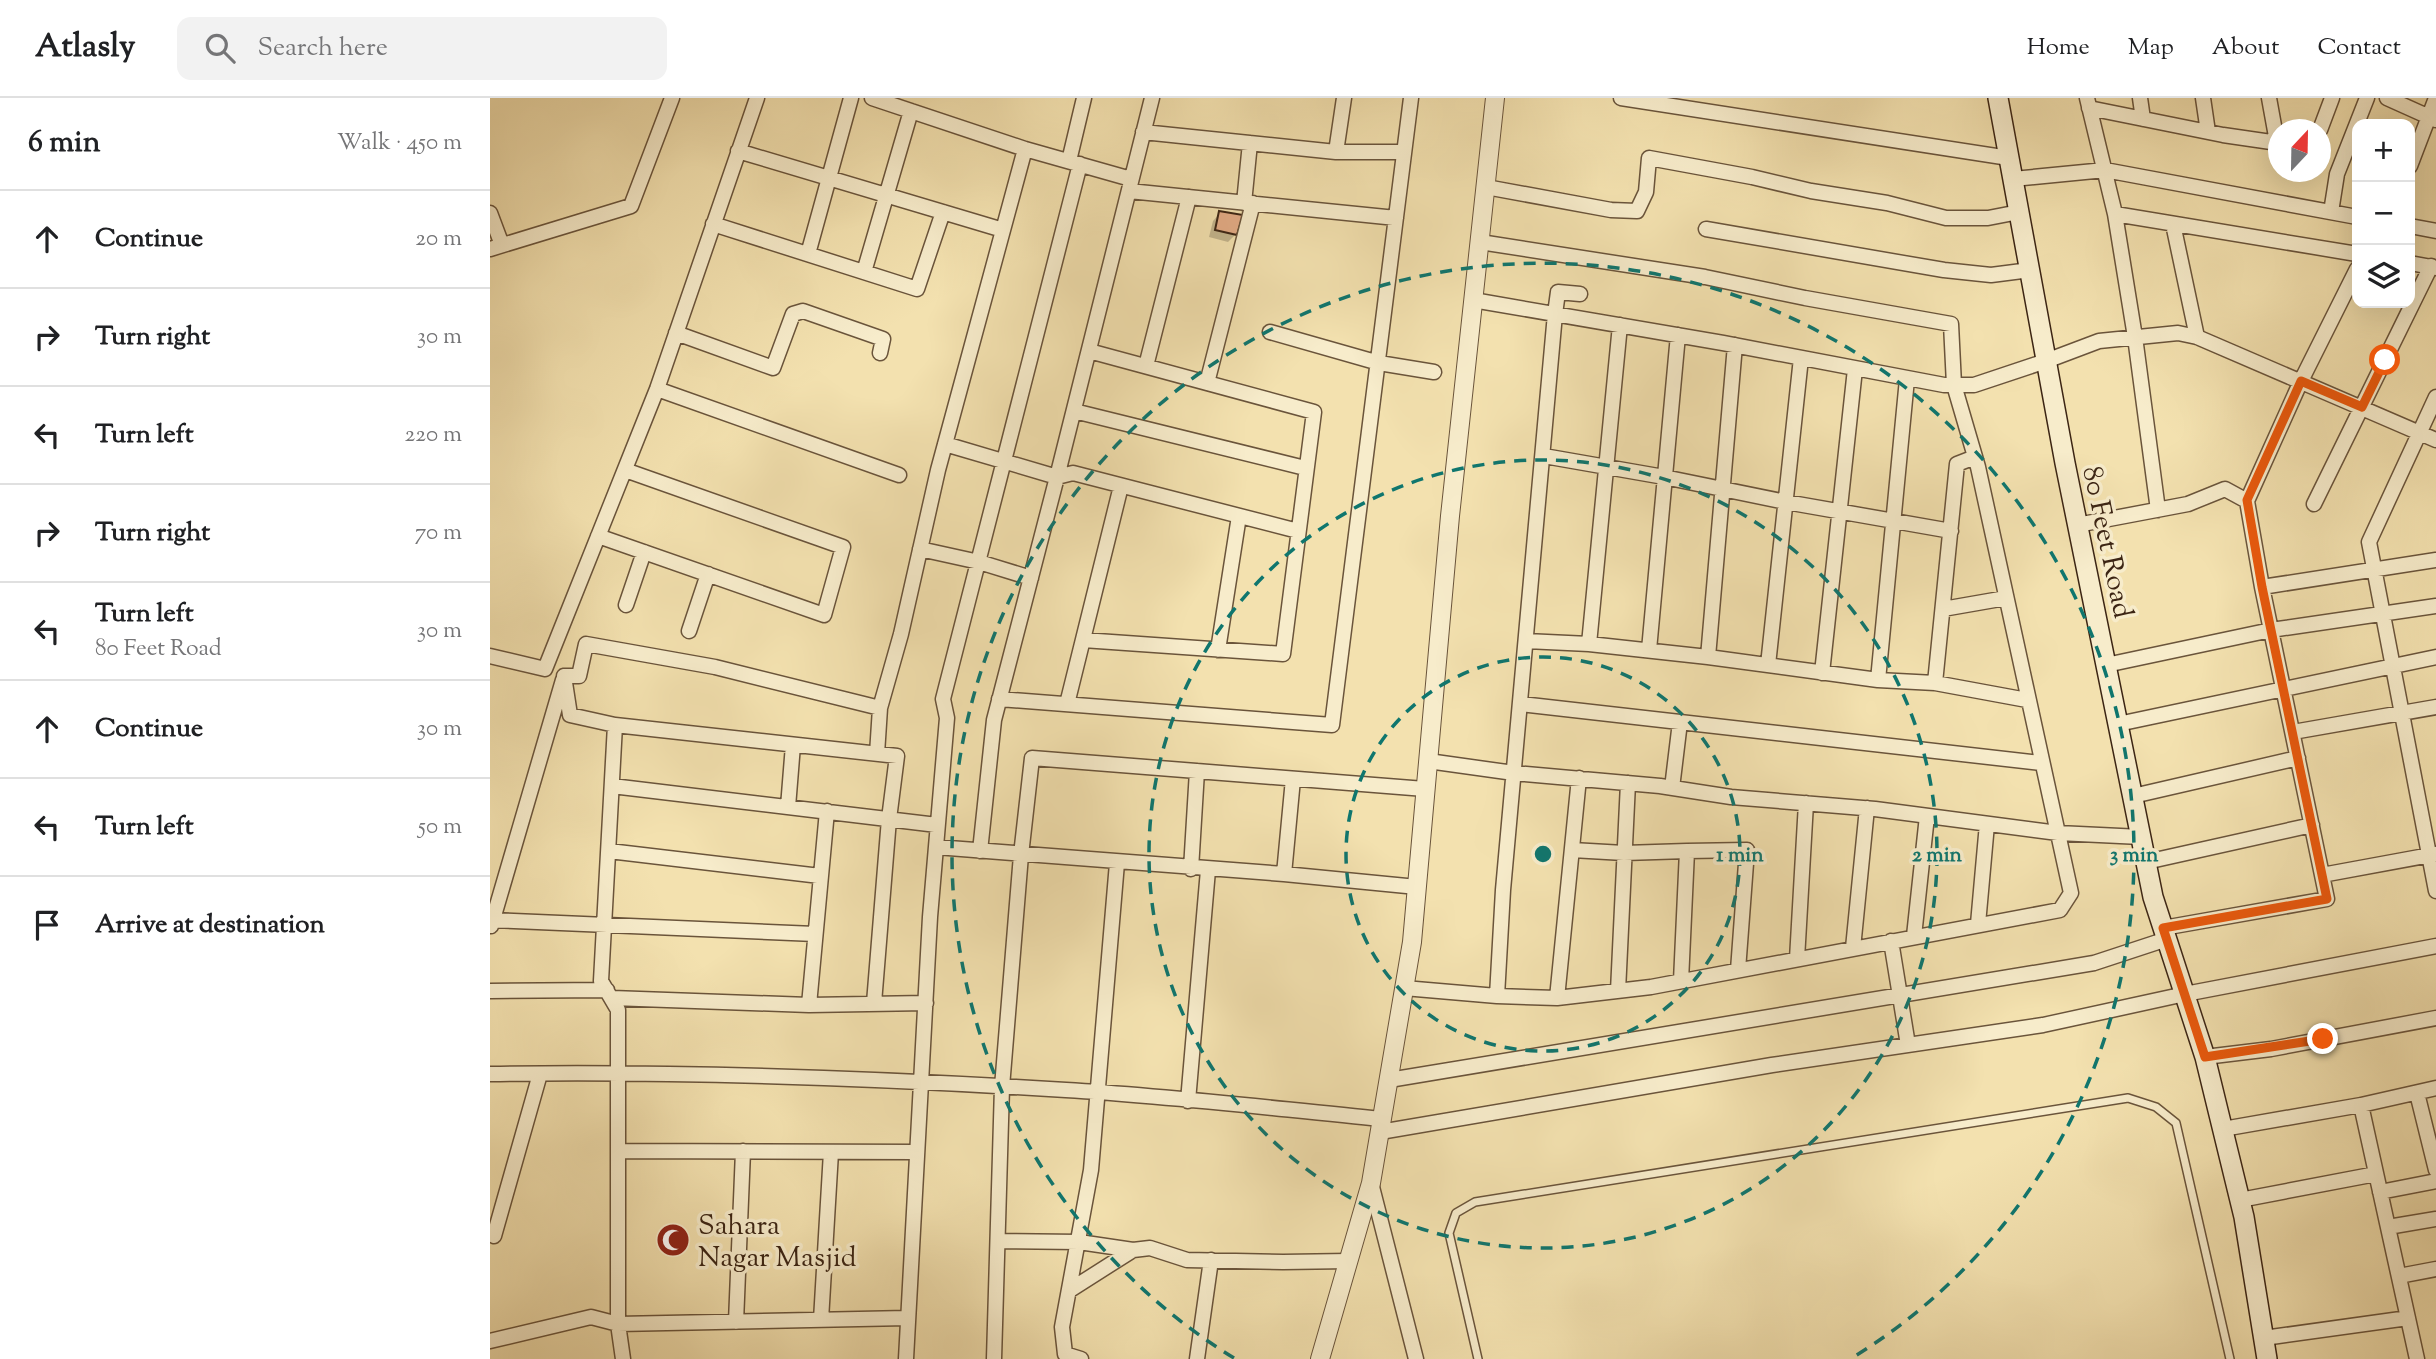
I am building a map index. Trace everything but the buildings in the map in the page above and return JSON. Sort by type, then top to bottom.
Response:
[{"type":"main road","name":"80 Feet Road","points":[[1995,99],[2009,158],[2077,525],[2153,897],[2205,1057],[2240,1200],[2267,1359]]},
{"type":"street","points":[[490,213],[496,247],[631,205],[673,98]]},
{"type":"street","points":[[490,656],[545,668],[657,389],[757,98]]},
{"type":"street","points":[[808,254],[851,98]]},
{"type":"street","points":[[872,98],[1074,163],[1130,185],[1189,197],[1396,218]]},
{"type":"street","points":[[906,1359],[916,1153],[937,825],[947,718],[943,699],[1004,461],[1074,163],[1084,98]]},
{"type":"street","points":[[980,851],[993,720],[1152,98]]},
{"type":"street","points":[[1336,152],[1344,98]]},
{"type":"street","points":[[999,699],[1332,725],[1411,98]]},
{"type":"street","points":[[1320,1359],[1371,1183],[1412,942],[1450,516],[1495,98]]},
{"type":"street","points":[[1621,98],[2009,158]]},
{"type":"street","points":[[2140,98],[2143,119]]},
{"type":"street","points":[[2203,98],[2208,132]]},
{"type":"street","points":[[2269,98],[2273,119]]},
{"type":"street","points":[[2324,119],[2332,98]]},
{"type":"street","points":[[2331,212],[2337,174],[2367,98]]},
{"type":"street","points":[[2387,98],[2433,118]]},
{"type":"street","points":[[2415,156],[2433,118],[2436,98]]},
{"type":"street","points":[[2088,103],[2143,119],[2268,141]]},
{"type":"street","points":[[2088,103],[2115,214],[2158,509]]},
{"type":"street","points":[[864,272],[911,111]]},
{"type":"street","points":[[1143,132],[1336,152],[1404,152]]},
{"type":"street","points":[[1207,383],[1248,203],[1250,143]]},
{"type":"street","points":[[877,754],[880,708],[945,444],[1026,149]]},
{"type":"street","points":[[738,151],[1003,230]]},
{"type":"street","points":[[1486,187],[1611,210],[1637,211],[1646,192],[1649,158],[1811,191],[1887,203],[1946,218],[1988,218],[2019,212]]},
{"type":"street","points":[[2013,179],[2105,170],[2352,216]]},
{"type":"street","points":[[1146,366],[1189,197]]},
{"type":"street","points":[[713,224],[917,289],[943,212]]},
{"type":"street","points":[[2115,214],[2352,253]]},
{"type":"street","points":[[2173,224],[2197,337]]},
{"type":"street","points":[[2415,227],[2436,232]]},
{"type":"street","points":[[1706,229],[1944,270],[1991,275],[2029,270]]},
{"type":"street","points":[[1404,988],[1557,998],[1618,991],[2060,910],[2070,893],[1975,457],[1954,385],[1951,324],[1805,299],[1705,277],[1480,243]]},
{"type":"street","points":[[2314,505],[2433,267],[2415,264]]},
{"type":"street","points":[[1389,1080],[2094,963],[2165,934],[2327,899],[2262,587],[2247,500],[2301,381],[2352,279]]},
{"type":"street","points":[[1497,996],[1503,890],[1555,314],[1558,292],[1580,294]]},
{"type":"street","points":[[1473,300],[1735,345],[1907,379],[1954,385],[1974,384],[2099,341],[2178,333],[2197,337],[2436,440]]},
{"type":"street","points":[[676,333],[773,368],[793,314],[803,311],[883,339],[880,353]]},
{"type":"street","points":[[1589,644],[1620,325]]},
{"type":"street","points":[[1270,332],[1379,363],[1434,372]]},
{"type":"street","points":[[1649,650],[1678,335]]},
{"type":"street","points":[[1708,657],[1735,345]]},
{"type":"street","points":[[1083,640],[1283,654],[1314,412],[1088,351]]},
{"type":"street","points":[[1768,665],[1801,358]]},
{"type":"street","points":[[1822,673],[1855,369]]},
{"type":"street","points":[[1878,680],[1907,379]]},
{"type":"street","points":[[657,389],[899,475]]},
{"type":"street","points":[[2436,397],[2369,542],[2433,855],[2436,891]]},
{"type":"street","points":[[1074,411],[1305,468]]},
{"type":"street","points":[[945,444],[1057,477],[1073,473],[1298,531]]},
{"type":"street","points":[[1544,456],[1951,531]]},
{"type":"street","points":[[1935,683],[1957,464],[1975,457]]},
{"type":"street","points":[[598,536],[824,615],[844,547],[625,470]]},
{"type":"street","points":[[1067,704],[1121,486]]},
{"type":"street","points":[[2077,525],[2188,504],[2225,489],[2247,500]]},
{"type":"street","points":[[1218,650],[1239,516]]},
{"type":"street","points":[[920,549],[1031,578]]},
{"type":"street","points":[[626,605],[644,552]]},
{"type":"street","points":[[2262,587],[2436,560]]},
{"type":"street","points":[[689,631],[708,574]]},
{"type":"street","points":[[1943,609],[2006,598]]},
{"type":"street","points":[[2106,665],[2271,630],[2436,606]]},
{"type":"street","points":[[1526,641],[1649,650],[1878,680],[1935,683],[2027,700]]},
{"type":"street","points":[[564,676],[579,676],[586,644],[715,667],[880,708]]},
{"type":"street","points":[[2118,724],[2436,657]]},
{"type":"street","points":[[564,676],[570,715],[615,725],[897,756],[889,819],[874,1003]]},
{"type":"street","points":[[564,676],[491,924],[815,934]]},
{"type":"street","points":[[1521,704],[2041,763]]},
{"type":"street","points":[[2292,733],[2436,707]]},
{"type":"street","points":[[1672,788],[1680,722]]},
{"type":"street","points":[[615,725],[601,981],[618,1010],[618,1324],[623,1359]]},
{"type":"street","points":[[789,807],[793,745]]},
{"type":"street","points":[[994,1359],[1002,1087],[1021,855],[1032,758],[1425,789]]},
{"type":"street","points":[[2133,796],[2298,758]]},
{"type":"street","points":[[1428,761],[1731,797],[1867,808],[2058,833],[2141,837]]},
{"type":"street","points":[[1191,869],[1197,771]]},
{"type":"street","points":[[1557,998],[1579,778]]},
{"type":"street","points":[[1284,874],[1293,779]]},
{"type":"street","points":[[1618,991],[1628,783]]},
{"type":"street","points":[[612,786],[937,825]]},
{"type":"street","points":[[1797,959],[1806,803]]},
{"type":"street","points":[[1853,948],[1867,808]]},
{"type":"street","points":[[809,1004],[827,811]]},
{"type":"street","points":[[1914,936],[1927,816]]},
{"type":"street","points":[[1978,924],[1987,824]]},
{"type":"street","points":[[2146,862],[2312,825]]},
{"type":"street","points":[[936,848],[1284,874],[1417,887]]},
{"type":"street","points":[[1572,850],[1624,853],[1746,850],[1738,970]]},
{"type":"street","points":[[1681,981],[1687,850]]},
{"type":"street","points":[[609,851],[820,876]]},
{"type":"street","points":[[2322,875],[2433,855]]},
{"type":"street","points":[[1081,1359],[1065,1354],[1062,1327],[1091,1170],[1117,863]]},
{"type":"street","points":[[1188,1101],[1208,870]]},
{"type":"street","points":[[1891,941],[1908,1045]]},
{"type":"street","points":[[490,1074],[619,1073],[922,1080],[1188,1101],[1381,1126],[2043,1025],[2185,994],[2436,946]]},
{"type":"street","points":[[490,991],[809,1004],[926,1003]]},
{"type":"street","points":[[2205,1057],[2271,1049],[2436,1018]]},
{"type":"street","points":[[494,1236],[540,1074]]},
{"type":"street","points":[[2222,1129],[2361,1105],[2436,1088]]},
{"type":"street","points":[[2417,1093],[2436,1170]]},
{"type":"street","points":[[2361,1105],[2417,1359]]},
{"type":"street","points":[[619,1151],[916,1153]]},
{"type":"street","points":[[736,1322],[743,1152]]},
{"type":"street","points":[[821,1320],[831,1152]]},
{"type":"street","points":[[2240,1200],[2376,1174]]},
{"type":"street","points":[[2380,1192],[2436,1181]]},
{"type":"street","points":[[1371,1183],[1416,1359]]},
{"type":"street","points":[[2388,1227],[2436,1219]]},
{"type":"street","points":[[998,1241],[1079,1242],[1133,1250],[1150,1248],[1187,1260],[1349,1261]]},
{"type":"street","points":[[1070,1290],[1133,1250]]},
{"type":"street","points":[[1197,1359],[1211,1260]]},
{"type":"street","points":[[2399,1276],[2436,1269]]},
{"type":"street","points":[[490,1341],[591,1317],[618,1324],[907,1318]]},
{"type":"street","points":[[2264,1338],[2408,1318]]},
{"type":"lane","points":[[1478,1359],[1449,1233],[1456,1213],[1475,1202],[2128,1098],[2156,1107],[2176,1124],[2230,1359]]},
{"type":"place","name":"Sahara Nagar Masjid","points":[[673,1240]]},
{"type":"route","points":[[2323,1039],[2205,1057],[2163,928],[2327,899],[2262,587],[2247,500],[2301,381],[2362,407],[2385,360]]}]
